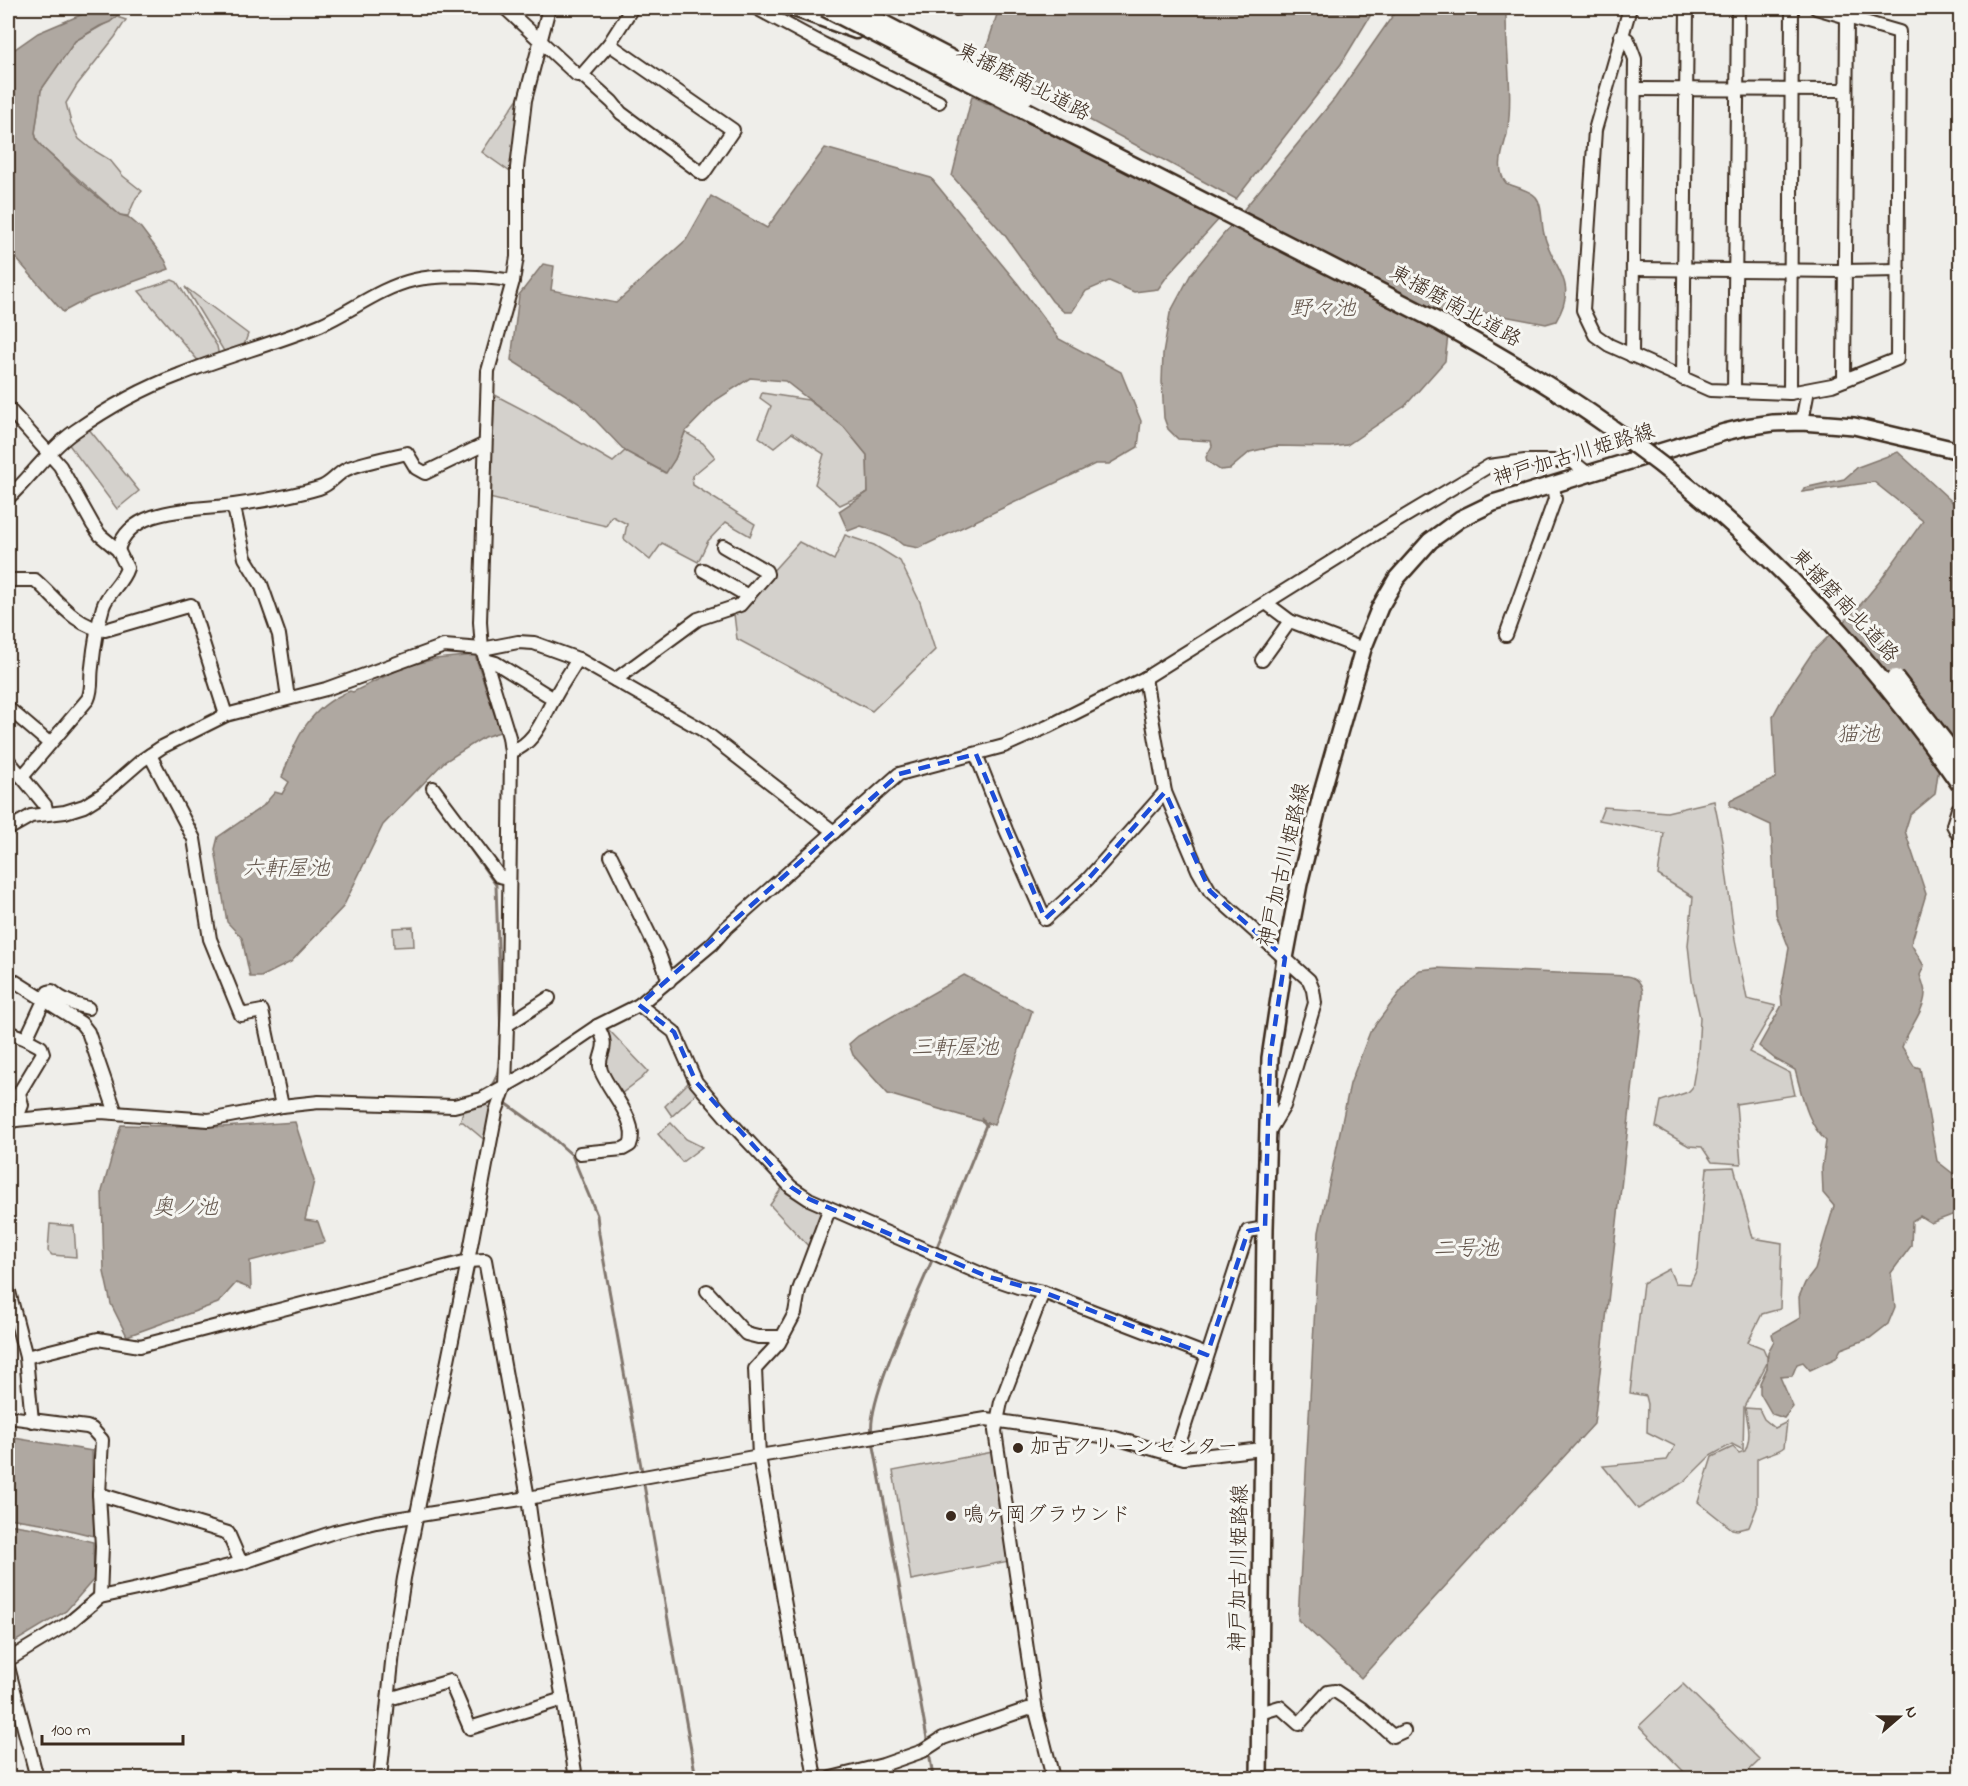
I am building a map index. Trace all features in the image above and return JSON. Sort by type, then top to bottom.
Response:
[{"type":"highway","name":"東播磨南北道路","points":[[825,8],[905,41],[1446,315],[1529,362],[1608,414],[1688,474],[1794,567],[1885,666],[1960,762]]},
{"type":"highway","name":"東播磨南北道路","points":[[853,8],[905,41],[1441,322],[1524,370],[1602,421],[1718,511],[1810,599],[1877,674],[1933,745],[1960,784]]},
{"type":"highway","points":[[864,8],[905,41]]},
{"type":"highway","points":[[798,9],[905,41]]},
{"type":"main road","name":"神戸加古川姫路線","points":[[1259,1779],[1265,1228],[1270,1058],[1299,884],[1363,649],[1388,592],[1397,578],[1430,541],[1460,519],[1493,503],[1746,426],[1803,422],[1854,426],[1960,451]]},
{"type":"street","points":[[505,8],[577,75],[582,75],[612,102],[621,113],[704,174],[732,130],[609,44]]},
{"type":"street","points":[[380,1779],[397,1617],[496,1112],[505,1087],[511,752],[509,736],[484,655],[480,610],[485,444],[488,371],[518,257],[518,157],[525,100],[549,8]]},
{"type":"street","points":[[582,75],[609,44],[632,8]]},
{"type":"street","points":[[756,8],[939,102]]},
{"type":"street","points":[[1630,8],[1595,130],[1582,310],[1595,335],[1609,345],[1710,390],[1790,393],[1832,385],[1897,359],[1899,32],[1816,8]]},
{"type":"street","points":[[1683,379],[1687,8]]},
{"type":"street","points":[[1734,391],[1738,8]]},
{"type":"street","points":[[1790,393],[1792,8]]},
{"type":"street","points":[[1844,380],[1847,17]]},
{"type":"street","points":[[1621,35],[1628,40],[1635,59],[1632,356]]},
{"type":"street","points":[[1635,89],[1846,90]]},
{"type":"street","points":[[1633,268],[1791,271],[1898,270]]},
{"type":"street","points":[[8,498],[73,432],[144,391],[178,375],[319,325],[342,315],[376,294],[415,279],[458,277],[500,278],[513,281]]},
{"type":"street","points":[[1803,422],[1808,390]]},
{"type":"street","points":[[8,408],[60,466],[93,525],[100,535],[118,550],[127,568],[122,580],[104,604],[91,671],[92,691],[88,699],[22,777]]},
{"type":"street","points":[[118,550],[121,538],[126,531],[154,516],[167,512],[230,506],[321,488],[344,470],[407,453],[416,468],[425,473],[485,444]]},
{"type":"street","points":[[12,1122],[101,1112],[209,1120],[282,1106],[319,1102],[454,1106],[482,1099],[505,1087],[597,1026],[639,1005],[712,944],[727,927],[899,774],[976,754],[1025,738],[1145,678],[1489,466],[1525,461],[1572,461],[1588,474]]},
{"type":"street","points":[[1506,635],[1555,499],[1553,485]]},
{"type":"street","points":[[230,506],[235,512],[245,558],[261,584],[279,635],[288,698]]},
{"type":"street","points":[[615,680],[698,619],[735,608],[767,574],[723,546]]},
{"type":"street","points":[[703,570],[748,596]]},
{"type":"street","points":[[8,580],[35,579],[71,614],[90,627],[105,630],[191,605],[226,715]]},
{"type":"street","points":[[1266,603],[1290,621],[1363,649]]},
{"type":"street","points":[[1262,660],[1290,621]]},
{"type":"street","points":[[484,655],[518,642],[534,643],[578,659],[701,729],[834,832]]},
{"type":"street","points":[[8,829],[27,818],[65,812],[84,806],[103,794],[150,755],[226,715],[326,689],[444,646],[484,655],[554,699]]},
{"type":"street","points":[[511,752],[520,748],[541,726],[578,659]]},
{"type":"street","points":[[1145,678],[1164,792],[1210,891],[1309,980],[1313,990],[1315,1003],[1284,1106],[1268,1133]]},
{"type":"street","points":[[8,708],[49,743]]},
{"type":"street","points":[[976,754],[1045,919],[1088,879],[1164,792]]},
{"type":"street","points":[[150,755],[194,839],[210,939],[241,1015],[262,1011],[282,1106]]},
{"type":"street","points":[[8,760],[45,805],[46,814]]},
{"type":"street","points":[[433,788],[499,876],[508,878]]},
{"type":"street","points":[[1960,808],[1953,825],[1960,838]]},
{"type":"street","points":[[611,856],[669,981]]},
{"type":"street","points":[[8,977],[81,1023],[88,1032],[116,1113]]},
{"type":"street","points":[[26,1039],[48,992],[52,991],[59,998],[74,1005],[88,1008]]},
{"type":"street","points":[[507,1025],[549,998]]},
{"type":"street","points":[[639,1005],[674,1032],[696,1082],[791,1187],[829,1210],[986,1276],[1018,1287],[1043,1292],[1207,1355]]},
{"type":"street","points":[[580,1153],[622,1149],[630,1145],[633,1133],[601,1070],[605,1041],[597,1026]]},
{"type":"street","points":[[8,1032],[44,1050],[19,1093],[22,1105],[12,1122]]},
{"type":"street","points":[[815,1779],[759,1456],[755,1369],[782,1337],[795,1313],[799,1290],[829,1210]]},
{"type":"street","points":[[1175,1456],[1248,1231],[1265,1228]]},
{"type":"street","points":[[26,1357],[98,1339],[140,1346],[468,1261],[484,1260],[576,1779]]},
{"type":"street","points":[[8,1288],[26,1357],[32,1421]]},
{"type":"street","points":[[707,1291],[746,1334],[758,1337],[782,1337]]},
{"type":"street","points":[[1043,1292],[1001,1402],[995,1431],[1036,1711],[1053,1779]]},
{"type":"street","points":[[8,1417],[87,1427],[102,1440],[99,1494],[102,1545],[100,1597]]},
{"type":"street","points":[[8,1660],[69,1623],[100,1597],[241,1563],[334,1532],[376,1522],[528,1498],[759,1456],[986,1419],[1115,1438],[1184,1458],[1262,1449]]},
{"type":"street","points":[[99,1494],[228,1533],[241,1563]]},
{"type":"street","points":[[8,1667],[37,1779]]},
{"type":"street","points":[[389,1699],[450,1681],[470,1728],[563,1699]]},
{"type":"street","points":[[1260,1713],[1280,1707],[1299,1724],[1328,1692],[1335,1691],[1362,1709],[1393,1736],[1404,1731]]},
{"type":"street","points":[[831,1779],[923,1751],[943,1738],[1028,1709],[1036,1711]]},
{"type":"highlighted area","points":[[976,754],[1045,919],[1088,879],[1165,792],[1210,891],[1285,958],[1270,1058],[1265,1228],[1248,1231],[1207,1355],[1043,1292],[986,1276],[809,1199],[791,1187],[696,1082],[674,1032],[639,1005],[899,774]]},
{"type":"shaded area","points":[[117,17],[126,20],[66,103],[71,123],[79,139],[110,160],[123,176],[142,191],[136,198],[128,216],[120,215],[44,149],[37,141],[35,133],[41,90],[75,41]]},
{"type":"shaded area","points":[[518,98],[522,100],[513,174],[482,152]]},
{"type":"shaded area","points":[[172,280],[177,282],[217,346],[219,357],[201,364],[139,291]]},
{"type":"shaded area","points":[[185,287],[248,334],[242,351],[225,353]]},
{"type":"shaded area","points":[[762,393],[808,400],[844,427],[867,455],[868,492],[840,505],[815,484],[824,454],[792,433],[774,448],[759,437],[771,406],[760,398]]},
{"type":"shaded area","points":[[495,395],[613,462],[625,451],[665,473],[675,459],[685,432],[703,443],[715,457],[692,476],[693,485],[755,524],[750,536],[726,522],[708,541],[698,562],[662,543],[650,560],[624,539],[627,524],[612,516],[606,526],[489,498]]},
{"type":"shaded area","points":[[88,428],[139,491],[117,509],[67,442]]},
{"type":"shaded area","points":[[845,535],[874,545],[900,561],[920,602],[935,650],[872,711],[737,639],[734,614],[799,542],[834,560]]},
{"type":"shaded area","points":[[1714,801],[1722,840],[1735,940],[1747,999],[1776,1006],[1749,1052],[1790,1073],[1795,1095],[1736,1104],[1741,1164],[1712,1162],[1702,1147],[1689,1146],[1656,1127],[1661,1101],[1688,1092],[1692,1088],[1698,1053],[1700,1017],[1692,981],[1688,945],[1693,897],[1658,875],[1664,833],[1599,820],[1604,807],[1667,812]]},
{"type":"shaded area","points":[[413,927],[414,946],[394,947],[393,928]]},
{"type":"shaded area","points":[[607,1028],[648,1071],[618,1096],[603,1067],[604,1034]]},
{"type":"shaded area","points":[[693,1078],[699,1089],[672,1116],[665,1106]]},
{"type":"shaded area","points":[[487,1105],[491,1111],[487,1142],[460,1122],[463,1112]]},
{"type":"shaded area","points":[[671,1123],[686,1139],[702,1147],[682,1162],[658,1134]]},
{"type":"shaded area","points":[[1734,1167],[1753,1238],[1782,1243],[1780,1309],[1762,1314],[1748,1342],[1763,1348],[1767,1363],[1744,1407],[1743,1450],[1732,1444],[1710,1456],[1685,1481],[1638,1509],[1603,1466],[1667,1460],[1675,1446],[1647,1432],[1646,1396],[1630,1393],[1643,1283],[1669,1269],[1675,1283],[1690,1284],[1697,1269],[1707,1168]]},
{"type":"shaded area","points":[[784,1185],[825,1211],[811,1249],[770,1205]]},
{"type":"shaded area","points":[[50,1224],[74,1226],[76,1257],[52,1255],[48,1251]]},
{"type":"shaded area","points":[[1745,1408],[1759,1409],[1764,1419],[1775,1428],[1787,1422],[1784,1447],[1757,1459],[1757,1507],[1749,1527],[1737,1530],[1732,1529],[1698,1502],[1712,1457],[1733,1447],[1739,1453],[1745,1451],[1749,1435]]},
{"type":"shaded area","name":"鳴ヶ岡グラウンド","points":[[993,1452],[1009,1561],[911,1580],[893,1471]]},
{"type":"shaded area","points":[[1683,1684],[1760,1760],[1741,1778],[1690,1778],[1639,1726]]},
{"type":"water","points":[[97,8],[120,8],[120,13],[110,22],[75,41],[41,90],[35,133],[37,141],[83,185],[120,215],[128,217],[141,228],[169,269],[91,297],[63,312],[8,249],[8,52],[38,33]]},
{"type":"water","points":[[999,8],[1375,8],[1341,64],[1236,199],[982,62]]},
{"type":"water","name":"野々池","points":[[1398,8],[1506,8],[1510,103],[1501,172],[1506,183],[1530,192],[1538,201],[1548,247],[1565,285],[1566,295],[1563,307],[1556,321],[1546,324],[1466,309],[1460,310],[1448,335],[1445,361],[1405,406],[1347,445],[1275,446],[1250,452],[1230,469],[1220,470],[1207,461],[1206,457],[1212,446],[1211,441],[1178,439],[1168,429],[1164,418],[1163,354],[1170,313],[1191,274],[1335,98]]},
{"type":"water","points":[[972,96],[1221,217],[1158,289],[1134,292],[1109,281],[1086,291],[1072,312],[1064,312],[1052,301],[1004,234],[952,176]]},
{"type":"water","points":[[825,148],[931,178],[1018,284],[1059,339],[1121,372],[1141,421],[1138,447],[1109,464],[1095,464],[919,548],[903,545],[894,538],[861,526],[848,531],[839,511],[868,492],[867,455],[844,427],[785,381],[750,378],[716,400],[685,432],[675,459],[666,473],[625,451],[580,404],[511,360],[519,295],[543,264],[554,266],[551,290],[616,303],[686,240],[711,196],[767,228]]},
{"type":"water","name":"猫池","points":[[1898,452],[1960,509],[1960,735],[1941,752],[1935,794],[1910,815],[1905,831],[1926,894],[1911,944],[1924,966],[1920,975],[1925,994],[1922,1007],[1902,1047],[1914,1066],[1920,1068],[1937,1161],[1960,1179],[1960,1212],[1931,1223],[1920,1216],[1912,1221],[1911,1246],[1891,1273],[1895,1307],[1888,1324],[1870,1338],[1841,1349],[1836,1358],[1810,1370],[1803,1362],[1797,1364],[1792,1376],[1780,1377],[1793,1407],[1784,1418],[1772,1414],[1760,1393],[1760,1383],[1767,1368],[1768,1352],[1774,1341],[1772,1334],[1800,1318],[1799,1297],[1805,1283],[1815,1270],[1834,1206],[1823,1193],[1822,1168],[1826,1141],[1819,1134],[1810,1117],[1795,1070],[1775,1059],[1759,1046],[1782,1005],[1781,993],[1789,948],[1776,914],[1771,825],[1730,806],[1730,801],[1776,778],[1773,716],[1786,692],[1812,653],[1861,604],[1923,521],[1874,482],[1802,492],[1804,488],[1844,479],[1858,467]]},
{"type":"water","name":"六軒屋池","points":[[475,655],[500,732],[484,737],[444,762],[383,825],[343,907],[291,962],[261,977],[250,977],[242,938],[227,922],[215,849],[218,837],[263,806],[275,792],[282,794],[289,782],[282,777],[293,749],[306,725],[324,706],[350,691],[353,692],[404,667],[435,659]]},
{"type":"water","name":"二号池","points":[[1437,968],[1627,976],[1639,982],[1643,995],[1594,1424],[1361,1678],[1298,1620],[1319,1232],[1350,1084],[1370,1032],[1412,976],[1420,970]]},
{"type":"water","name":"三軒屋池","points":[[964,975],[1032,1011],[994,1125],[888,1094],[853,1055],[849,1044],[858,1036]]},
{"type":"water","name":"奥ノ池","points":[[295,1122],[314,1181],[305,1220],[318,1222],[325,1242],[250,1261],[251,1289],[236,1283],[218,1303],[127,1336],[111,1304],[104,1272],[102,1191],[121,1125],[222,1127]]},
{"type":"water","points":[[8,1437],[92,1451],[94,1536],[41,1523],[8,1518]]},
{"type":"water","points":[[8,1524],[93,1542],[94,1579],[66,1611],[8,1646]]},
{"type":"waterway","points":[[461,836],[496,885],[501,1037]]},
{"type":"waterway","points":[[492,1085],[498,1072],[500,1046]]},
{"type":"waterway","points":[[507,1104],[546,1132],[572,1155],[597,1215],[642,1472]]},
{"type":"waterway","points":[[935,1252],[986,1125],[982,1119]]},
{"type":"waterway","points":[[872,1434],[872,1418],[885,1373],[933,1258]]},
{"type":"waterway","points":[[873,1441],[928,1744]]},
{"type":"waterway","points":[[643,1479],[696,1778]]},
{"type":"waterway","points":[[929,1751],[933,1778]]},
{"type":"place","name":"加古クリーンセンター","points":[[1018,1448]]},
{"type":"place","name":"鳴ヶ岡グラウンド","points":[[951,1516]]}]
